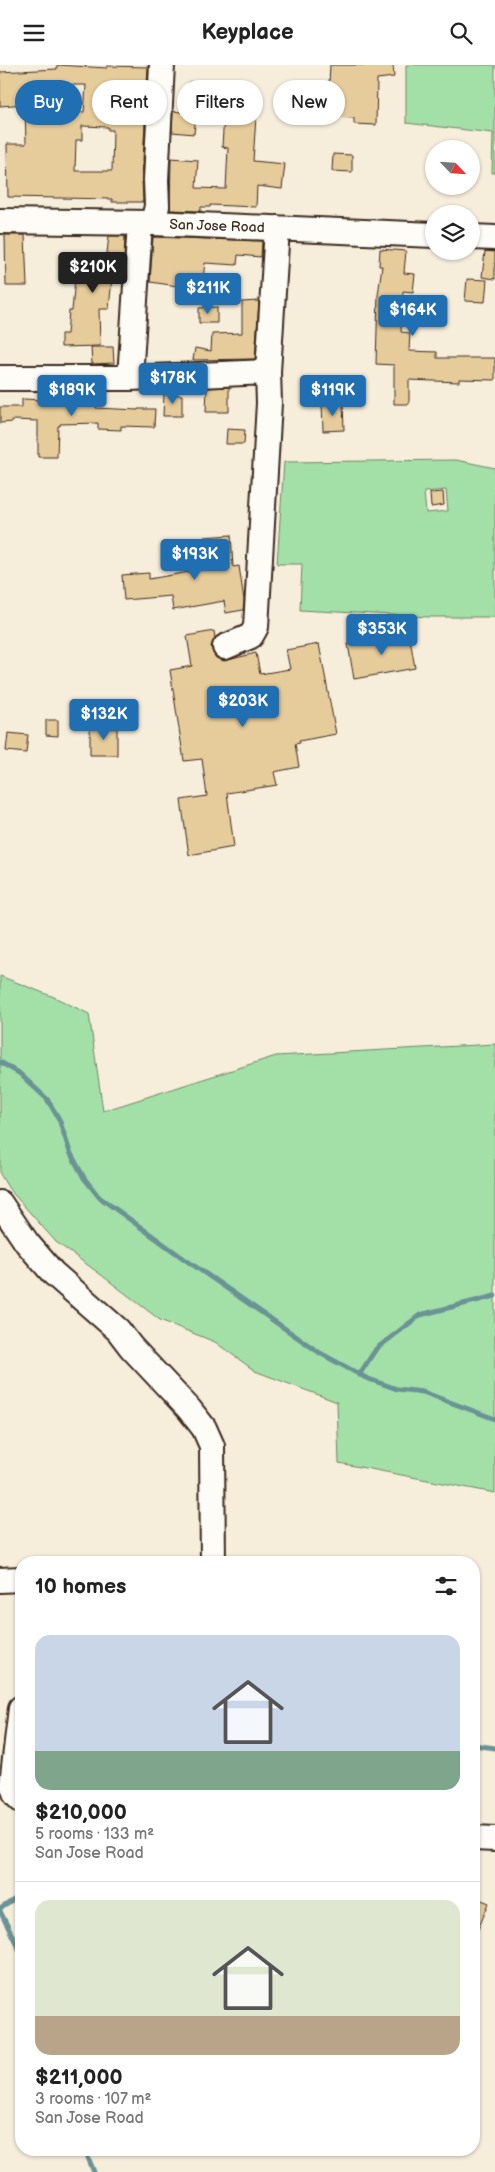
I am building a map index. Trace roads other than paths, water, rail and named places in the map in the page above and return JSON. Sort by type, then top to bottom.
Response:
[{"type":"street","points":[[130,378],[146,223],[157,205],[156,180],[162,65]]},
{"type":"street","name":"San Jose Road","points":[[0,221],[146,223],[425,235]]},
{"type":"street","points":[[225,647],[251,636],[256,627],[277,228]]},
{"type":"street","points":[[480,237],[495,238]]},
{"type":"street","points":[[0,378],[130,378],[268,372]]},
{"type":"street","points":[[0,1203],[27,1243],[53,1273],[118,1330],[204,1428],[212,1447],[213,1556]]},
{"type":"street","points":[[0,1579],[15,1579]]},
{"type":"street","points":[[15,1759],[12,1784],[15,1792]]},
{"type":"street","points":[[480,1838],[495,1839]]},
{"type":"waterway","points":[[0,1062],[19,1073],[47,1099],[59,1119],[70,1152],[84,1178],[99,1197],[183,1258],[320,1353],[366,1378],[397,1389],[423,1392],[495,1419]]},
{"type":"waterway","points":[[359,1375],[376,1349],[420,1315],[495,1296]]},
{"type":"waterway","points":[[480,1746],[495,1748]]},
{"type":"waterway","points":[[0,1909],[15,1899]]},
{"type":"waterway","points":[[0,1911],[15,1941]]},
{"type":"waterway","points":[[87,2156],[94,2172]]}]
